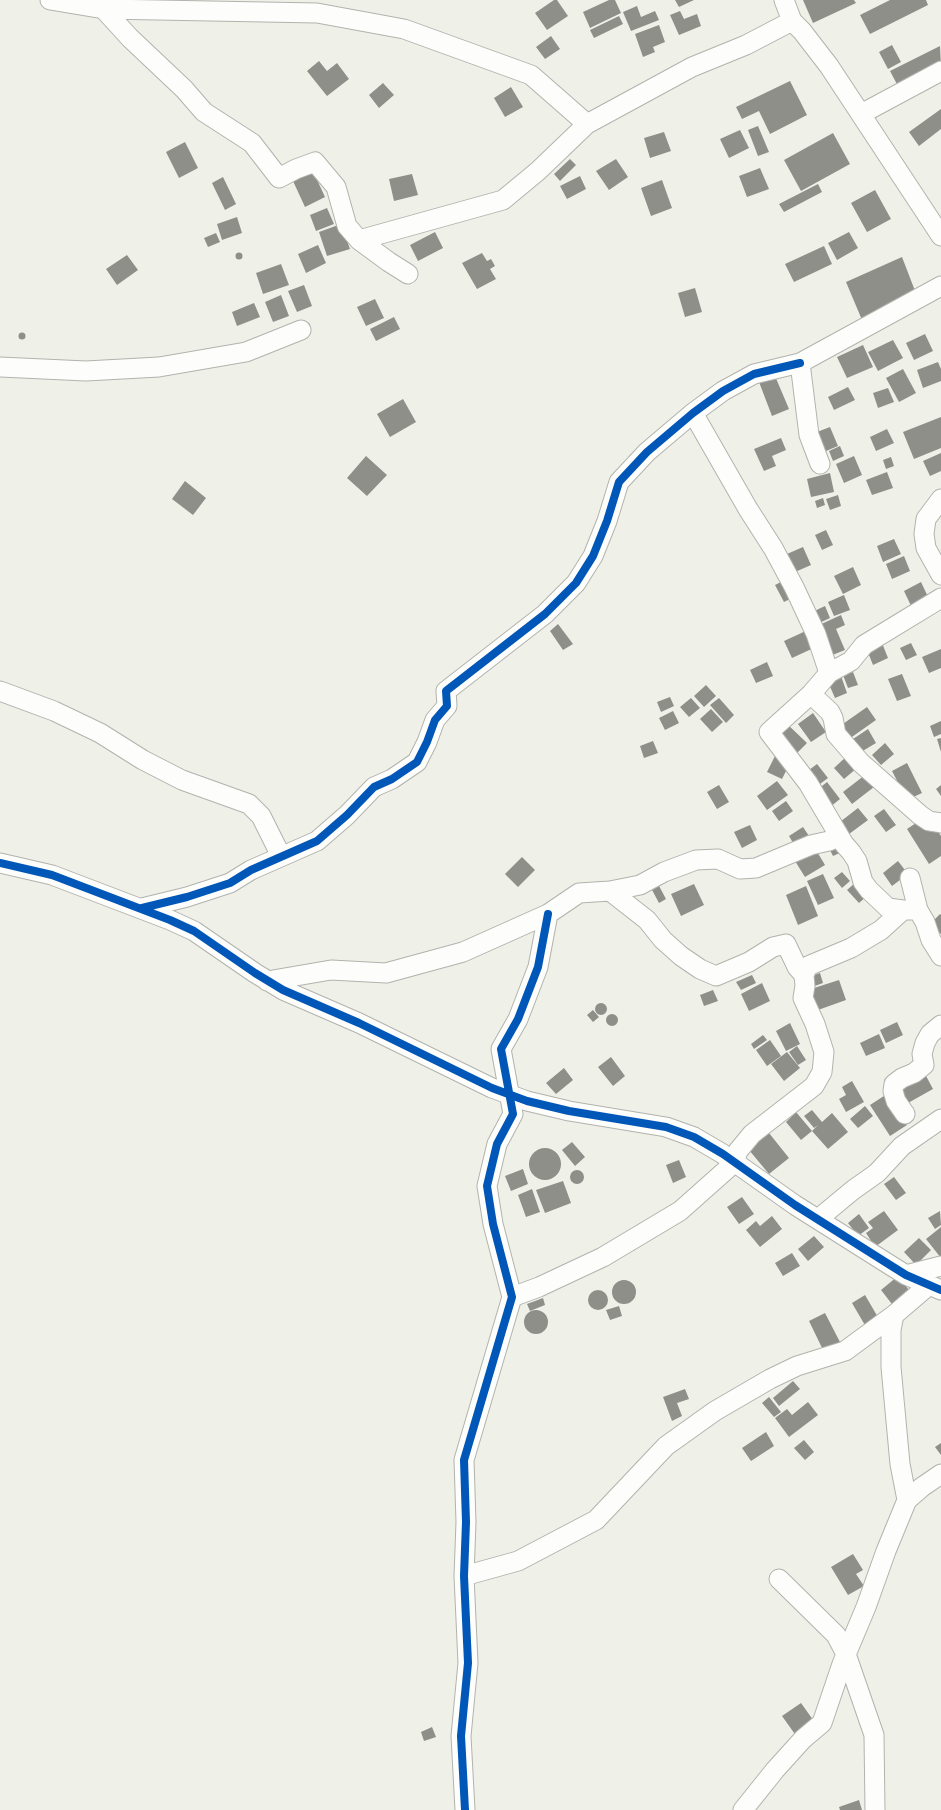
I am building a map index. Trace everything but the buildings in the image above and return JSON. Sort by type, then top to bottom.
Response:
[{"type":"street","points":[[50,0],[99,5],[317,13],[404,29],[531,75],[588,124]]},
{"type":"street","points":[[784,0],[792,22],[813,45],[941,236]]},
{"type":"street","points":[[99,5],[130,38],[184,89],[204,112],[252,143],[279,178],[315,162],[336,186],[348,226],[359,240],[388,262],[408,274]]},
{"type":"street","points":[[359,240],[503,200],[538,171],[588,124],[692,67],[746,45],[792,22]]},
{"type":"street","points":[[861,114],[941,71]]},
{"type":"street","points":[[142,908],[230,884],[250,870],[317,841],[347,815],[374,787],[392,779],[417,762],[428,742],[435,720],[447,706],[446,691],[545,614],[576,582],[593,556],[607,521],[619,482],[647,452],[723,390],[754,374],[800,363],[941,286]]},
{"type":"street","points":[[0,367],[86,371],[159,367],[246,352],[301,330]]},
{"type":"street","points":[[800,363],[809,435],[820,464]]},
{"type":"street","points":[[693,413],[790,579],[816,634],[830,673]]},
{"type":"street","points":[[941,500],[926,519],[924,534],[926,548],[941,575]]},
{"type":"street","points":[[941,598],[864,645],[851,661],[830,673],[811,694],[769,732],[808,783],[839,836],[851,852],[863,882],[869,890],[888,908],[911,910],[925,922],[931,940],[941,956]]},
{"type":"street","points":[[0,691],[54,711],[100,733],[143,760],[182,780],[248,804],[261,816],[281,856]]},
{"type":"street","points":[[811,694],[830,712],[836,734],[861,763],[920,815],[929,821],[941,823]]},
{"type":"street","points":[[267,981],[331,970],[386,973],[463,952],[548,914],[579,893],[610,891],[640,885],[664,872],[696,860],[718,860],[740,869],[756,868],[811,844],[839,836]]},
{"type":"street","points":[[0,863],[52,875],[142,908],[194,931],[283,990],[359,1023],[452,1070],[510,1095],[569,1111],[666,1127],[694,1137],[723,1154],[796,1206],[906,1275],[935,1287]]},
{"type":"street","points":[[910,878],[911,910]]},
{"type":"street","points":[[610,891],[647,920],[663,940],[681,956],[700,969],[716,976],[749,962],[773,947],[786,944],[797,967],[804,975]]},
{"type":"street","points":[[512,1297],[540,1287],[603,1257],[680,1211],[734,1163],[738,1151],[752,1134],[814,1086],[822,1072],[824,1052],[815,1024],[803,998],[804,975],[808,966],[851,948],[911,910]]},
{"type":"street","points":[[465,1810],[461,1736],[468,1663],[464,1576],[466,1522],[464,1460],[512,1297],[493,1224],[486,1186],[497,1144],[513,1114],[502,1049],[518,1019],[538,967],[548,914]]},
{"type":"street","points":[[905,1114],[896,1101],[893,1091],[894,1084],[924,1065],[922,1054],[925,1042],[930,1034],[941,1025]]},
{"type":"street","points":[[818,1219],[877,1173],[902,1146],[941,1119]]},
{"type":"street","points":[[906,1275],[941,1266]]},
{"type":"street","points":[[464,1576],[518,1561],[596,1520],[666,1446],[714,1411],[797,1366],[845,1351],[935,1287]]},
{"type":"street","points":[[894,1315],[891,1330],[891,1367],[900,1464],[907,1500]]},
{"type":"street","points":[[742,1810],[803,1739],[822,1724],[846,1654],[907,1500],[941,1474]]},
{"type":"street","points":[[779,1579],[836,1635],[846,1654],[874,1735],[875,1810]]},
{"type":"cycle path","points":[[142,908],[187,897],[230,883],[251,870],[317,841],[347,815],[374,787],[392,779],[417,762],[435,720],[447,706],[446,691],[545,614],[576,583],[593,556],[607,521],[619,482],[647,452],[693,413],[723,391],[754,374],[800,363]]},
{"type":"cycle path","points":[[0,863],[52,875],[170,920],[194,931],[283,990],[359,1023],[492,1088],[527,1101],[569,1111],[666,1127],[694,1137],[723,1154],[795,1205],[906,1275],[941,1290]]},
{"type":"cycle path","points":[[465,1810],[461,1736],[468,1663],[464,1576],[466,1522],[464,1460],[512,1297],[493,1224],[487,1186],[497,1144],[513,1114],[501,1049],[518,1019],[538,967],[548,914]]}]
